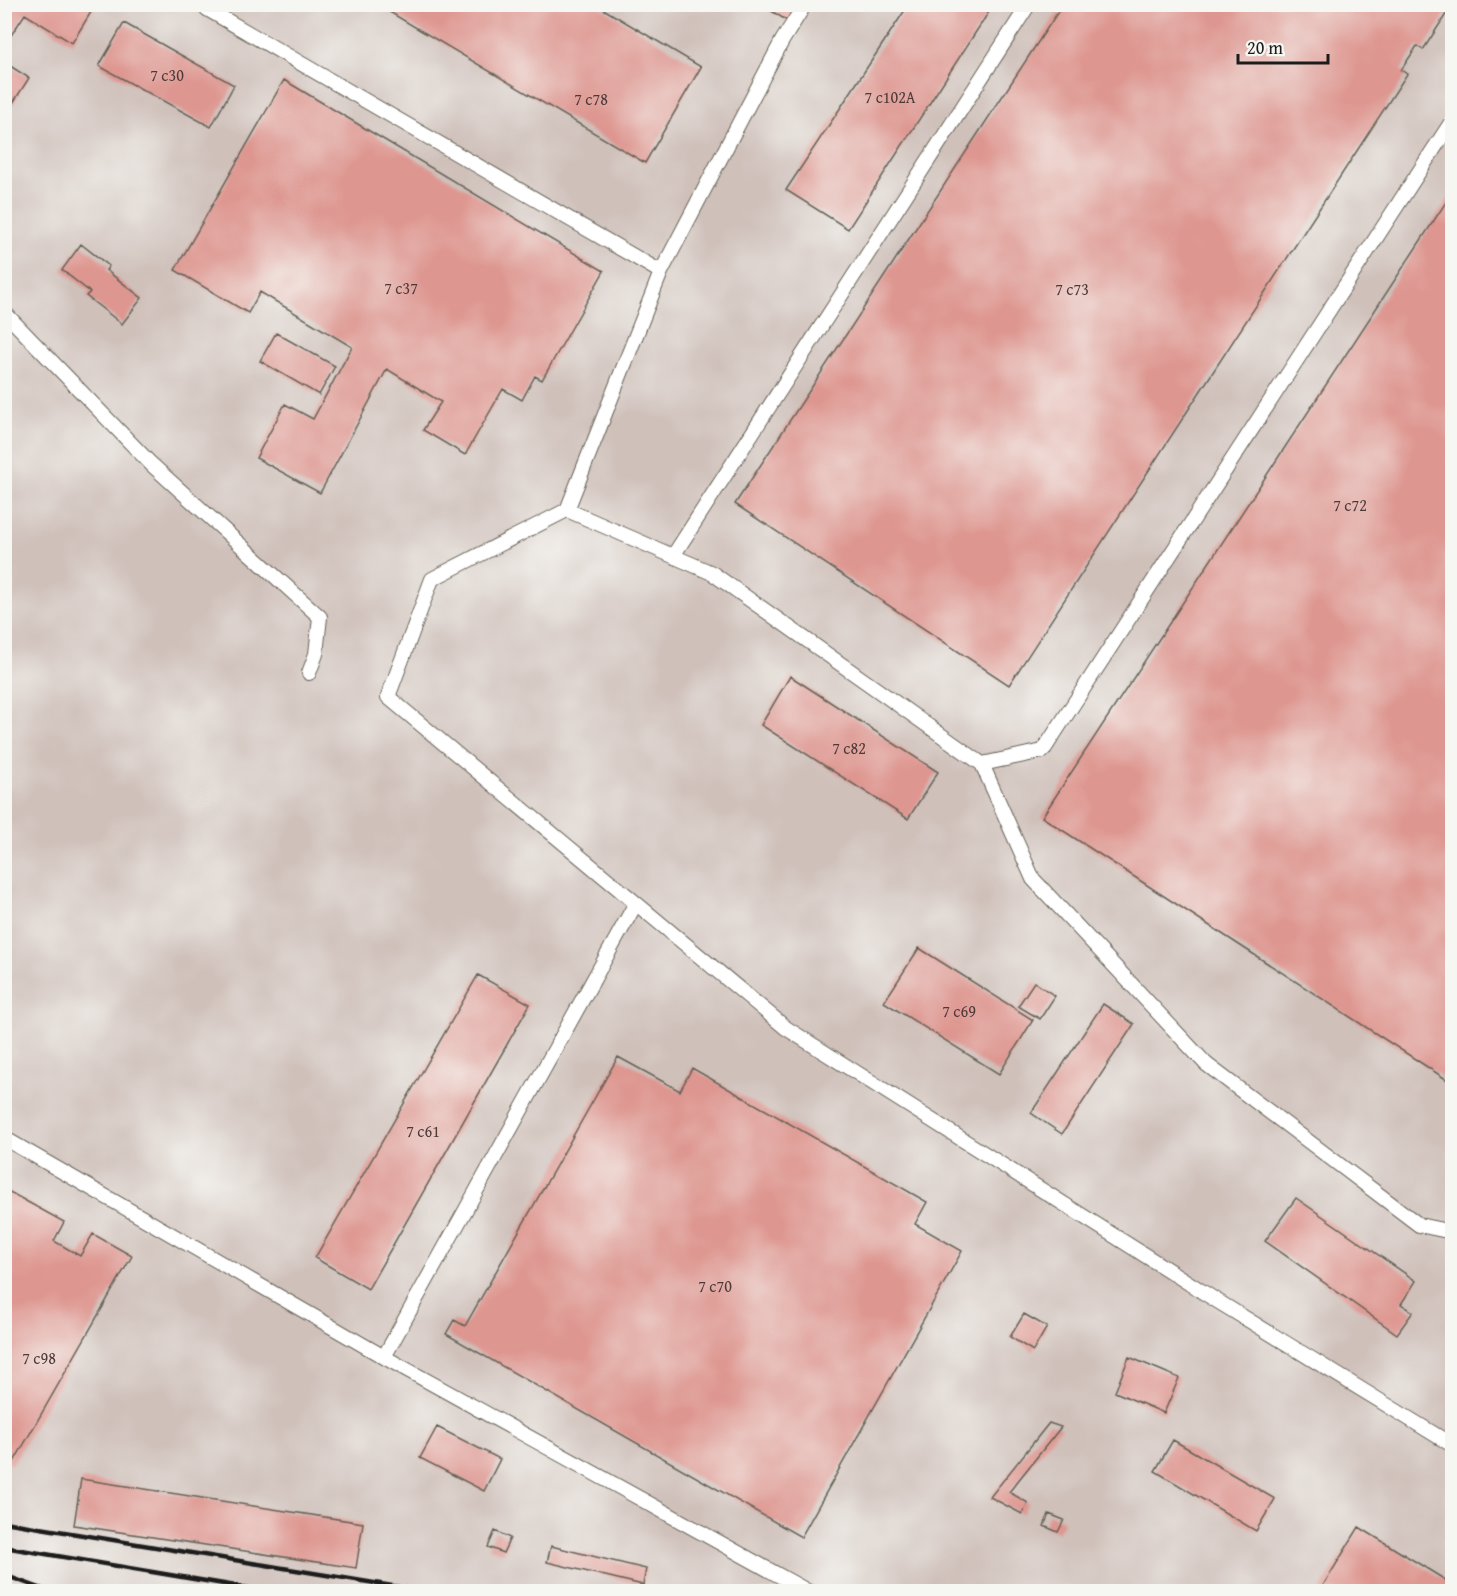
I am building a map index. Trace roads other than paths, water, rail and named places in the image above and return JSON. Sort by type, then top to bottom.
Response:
[{"type":"lane","points":[[205,4],[207,9],[661,272]]},
{"type":"lane","points":[[805,4],[782,41],[661,272],[567,510],[432,579],[388,697],[786,1028],[1214,1299],[1452,1445]]},
{"type":"lane","points":[[673,556],[1029,4]]},
{"type":"lane","points":[[982,764],[1043,752],[1452,121]]},
{"type":"lane","points":[[4,312],[151,465],[320,617],[316,654],[309,673]]},
{"type":"lane","points":[[567,510],[712,573],[982,764],[1033,879],[1206,1064],[1419,1225],[1452,1232]]},
{"type":"lane","points":[[384,1357],[636,903]]},
{"type":"lane","points":[[4,1138],[384,1357],[809,1592]]},
{"type":"railway","points":[[4,1522],[429,1592]]},
{"type":"railway","points":[[4,1547],[271,1592]]},
{"type":"railway","points":[[4,1575],[51,1592]]}]
